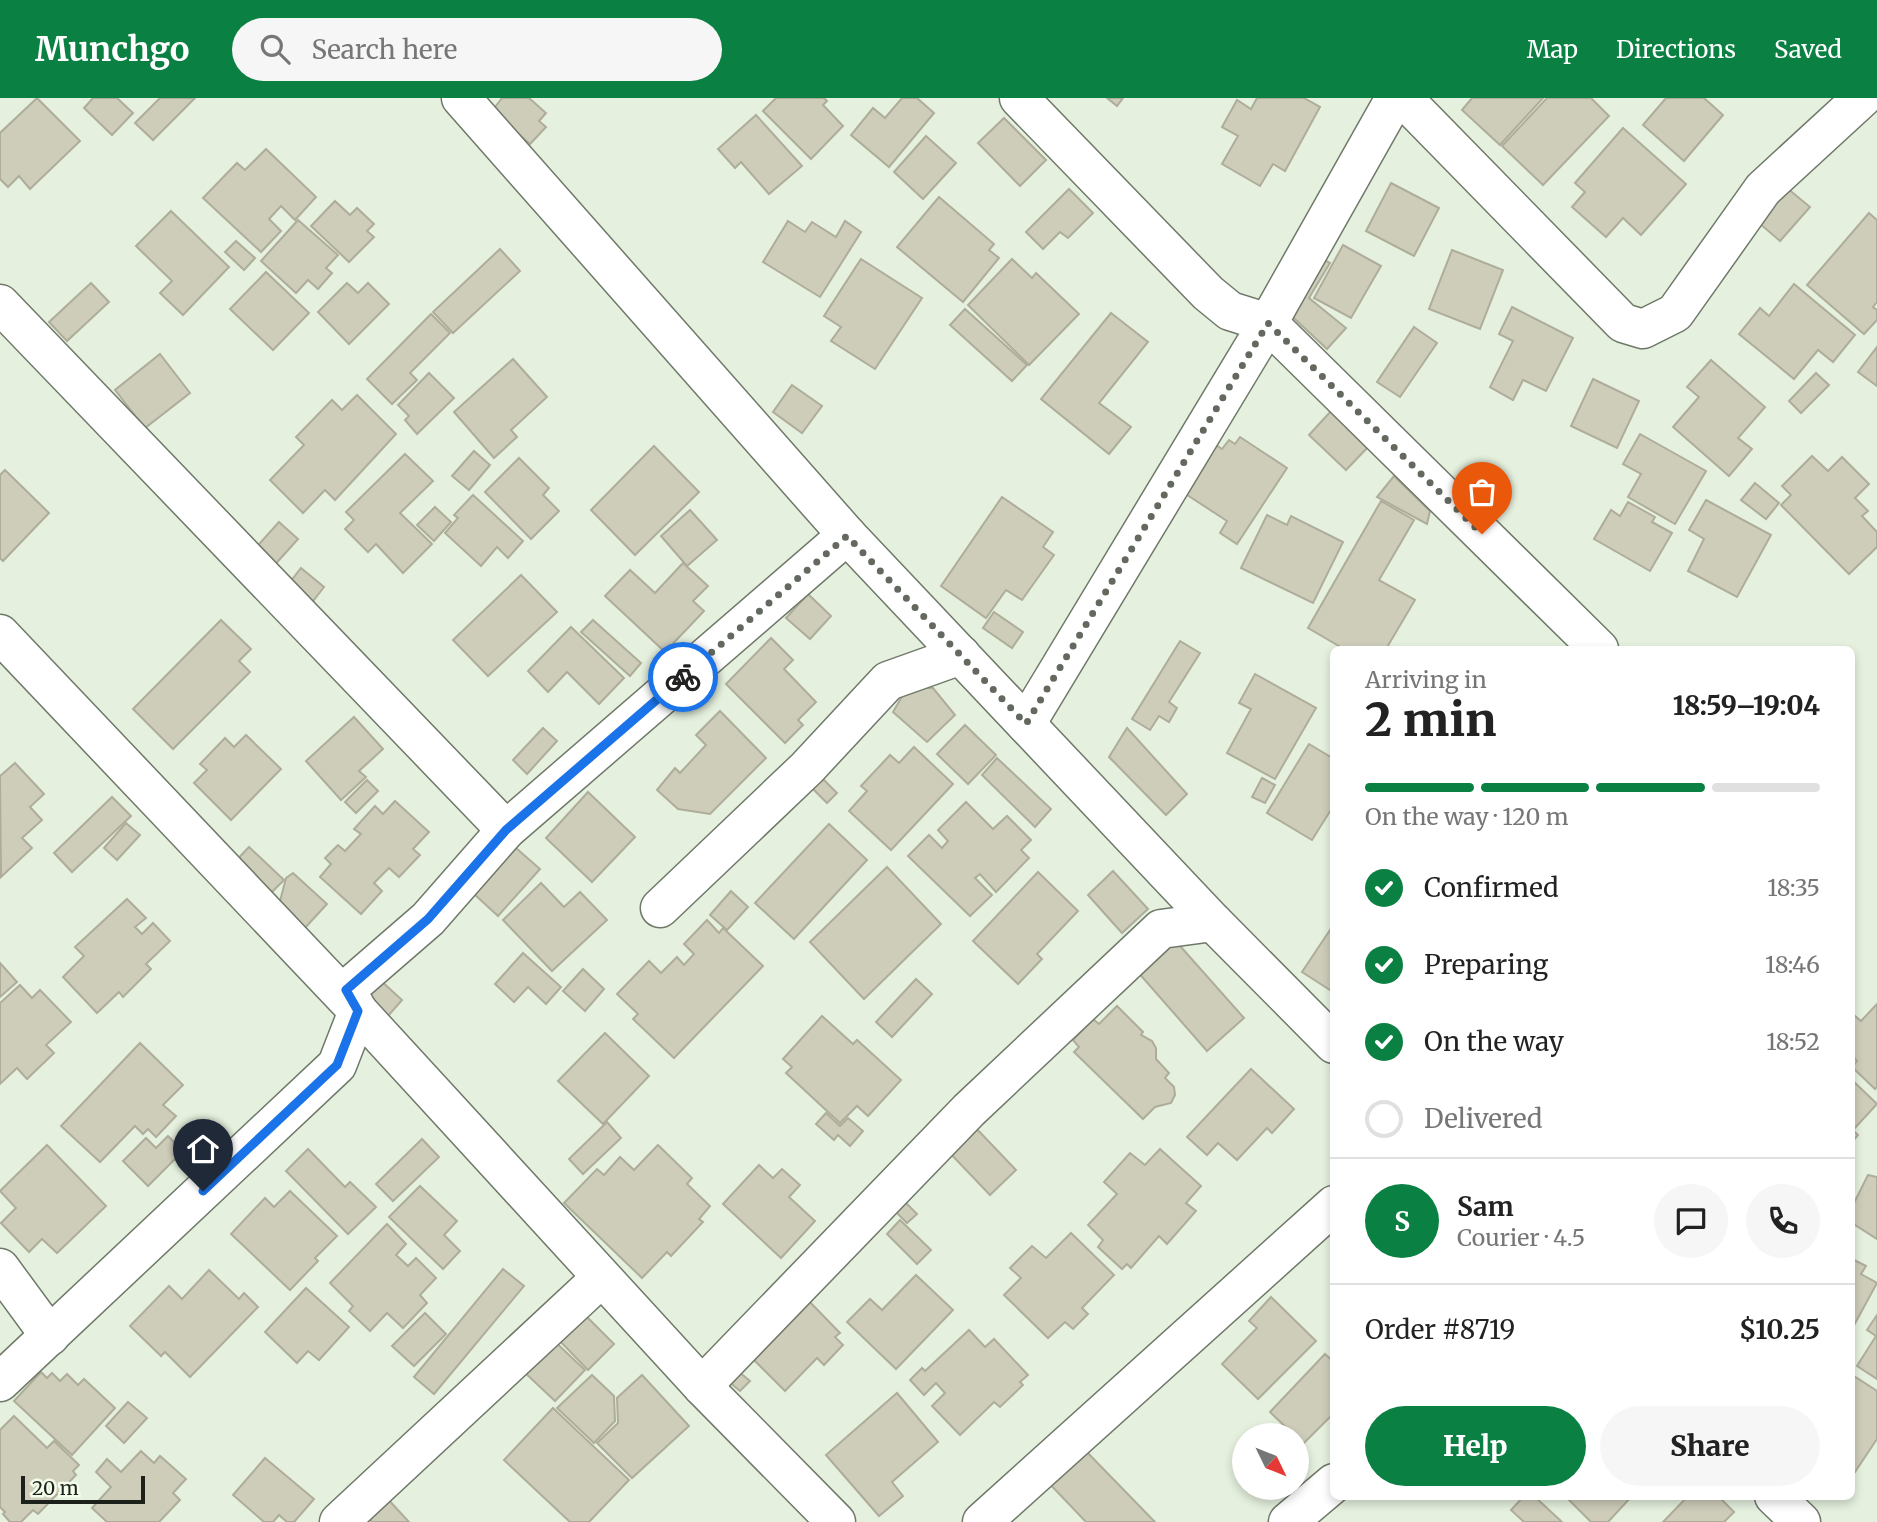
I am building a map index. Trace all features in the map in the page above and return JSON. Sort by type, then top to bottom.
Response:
[{"type":"street","points":[[461,98],[847,536],[1213,922],[1330,1040]]},
{"type":"street","points":[[1019,98],[1208,293],[1230,311],[1268,323],[1597,646]]},
{"type":"street","points":[[1026,724],[1268,323],[1395,98]]},
{"type":"street","points":[[1403,98],[1623,323],[1643,329],[1675,313],[1763,189],[1862,98]]},
{"type":"street","points":[[0,304],[506,830]]},
{"type":"street","points":[[358,1011],[346,990],[428,919],[506,830],[847,536]]},
{"type":"street","points":[[0,634],[358,1011],[702,1386],[836,1522]]},
{"type":"street","points":[[660,908],[807,768],[888,681],[961,655]]},
{"type":"street","points":[[702,1386],[969,1110],[1161,929],[1213,922]]},
{"type":"street","points":[[0,1382],[337,1065],[358,1011]]},
{"type":"street","points":[[982,1522],[1330,1209]]},
{"type":"street","points":[[0,1268],[50,1336]]},
{"type":"street","points":[[339,1522],[601,1278]]},
{"type":"street","points":[[1288,1522],[1330,1486]]},
{"type":"street","points":[[1778,1500],[1801,1522]]},
{"type":"building","points":[[37,98],[80,141],[30,189],[19,176],[8,187],[0,179],[0,133]]},
{"type":"building","points":[[93,98],[117,98],[133,113],[112,135],[84,108]]},
{"type":"building","points":[[160,98],[195,98],[153,140],[135,123]]},
{"type":"building","points":[[502,98],[529,98],[546,113],[539,121],[546,127],[530,144],[492,111]]},
{"type":"building","points":[[776,98],[824,98],[827,101],[823,105],[843,126],[811,159],[763,111]]},
{"type":"building","points":[[902,98],[917,98],[934,113],[889,167],[851,135],[873,108],[885,118]]},
{"type":"building","points":[[1107,98],[1123,98],[1117,106]]},
{"type":"building","points":[[1257,98],[1304,98],[1320,107],[1285,171],[1273,164],[1260,186],[1222,164],[1238,136],[1222,127],[1237,100],[1251,109]]},
{"type":"building","points":[[1472,98],[1543,98],[1500,145],[1462,110]]},
{"type":"building","points":[[1547,98],[1591,98],[1609,116],[1543,185],[1502,146]]},
{"type":"building","points":[[1666,98],[1704,98],[1723,115],[1684,161],[1643,125]]},
{"type":"building","points":[[756,115],[802,166],[769,194],[741,162],[735,168],[718,149]]},
{"type":"building","points":[[1004,118],[1046,160],[1020,186],[978,143]]},
{"type":"building","points":[[1623,128],[1686,184],[1641,235],[1623,218],[1606,237],[1572,207],[1585,192],[1575,183]]},
{"type":"building","points":[[926,136],[956,163],[923,199],[894,172]]},
{"type":"building","points":[[266,149],[316,197],[295,220],[281,206],[269,219],[281,231],[261,252],[203,198],[237,163],[245,170]]},
{"type":"building","points":[[1391,183],[1439,208],[1414,256],[1366,231]]},
{"type":"building","points":[[1781,183],[1810,207],[1780,241],[1752,217]]},
{"type":"building","points":[[1069,189],[1093,213],[1068,238],[1060,232],[1043,249],[1026,232]]},
{"type":"building","points":[[939,197],[994,244],[989,250],[999,258],[963,302],[897,247]]},
{"type":"building","points":[[335,201],[350,215],[357,208],[374,224],[367,231],[374,237],[349,262],[311,226]]},
{"type":"building","points":[[171,211],[229,267],[183,315],[160,293],[172,281],[136,246]]},
{"type":"building","points":[[1869,213],[1877,220],[1877,302],[1873,307],[1877,310],[1877,320],[1864,334],[1807,285]]},
{"type":"building","points":[[298,220],[338,255],[326,268],[332,273],[318,289],[308,280],[296,293],[261,261]]},
{"type":"building","points":[[788,221],[805,232],[812,222],[836,237],[845,221],[861,232],[820,297],[763,262]]},
{"type":"building","points":[[236,241],[255,258],[244,270],[225,252]]},
{"type":"building","points":[[1343,245],[1381,266],[1351,318],[1314,298]]},
{"type":"building","points":[[500,249],[520,271],[453,333],[433,312]]},
{"type":"building","points":[[1452,250],[1503,270],[1480,329],[1429,309]]},
{"type":"building","points":[[1311,253],[1330,263],[1309,298],[1346,328],[1327,349],[1281,306]]},
{"type":"building","points":[[861,259],[922,298],[875,369],[831,341],[841,327],[824,316]]},
{"type":"building","points":[[1012,259],[1032,278],[1036,273],[1079,314],[1029,365],[968,305]]},
{"type":"building","points":[[266,272],[309,313],[273,350],[230,309]]},
{"type":"building","points":[[91,283],[109,302],[67,341],[49,322]]},
{"type":"building","points":[[347,283],[358,293],[368,283],[389,304],[349,344],[318,312]]},
{"type":"building","points":[[1794,284],[1855,335],[1833,362],[1818,350],[1794,379],[1739,334],[1760,308],[1769,316]]},
{"type":"building","points":[[1512,307],[1573,338],[1546,391],[1523,380],[1513,400],[1490,387],[1513,341],[1499,334]]},
{"type":"building","points":[[965,309],[1027,365],[1012,381],[950,325]]},
{"type":"building","points":[[1111,313],[1148,342],[1099,403],[1131,427],[1109,454],[1041,399]]},
{"type":"building","points":[[431,314],[450,333],[410,373],[417,380],[392,404],[367,379]]},
{"type":"building","points":[[1414,327],[1437,343],[1400,397],[1377,382]]},
{"type":"building","points":[[1877,347],[1877,386],[1858,372]]},
{"type":"building","points":[[160,354],[190,393],[145,428],[115,390]]},
{"type":"building","points":[[513,359],[547,397],[511,430],[517,437],[494,458],[454,412]]},
{"type":"building","points":[[1711,360],[1765,407],[1738,438],[1752,449],[1729,476],[1673,427],[1699,397],[1687,387]]},
{"type":"building","points":[[429,373],[454,398],[417,434],[405,420],[409,416],[398,405]]},
{"type":"building","points":[[1816,373],[1829,385],[1801,413],[1789,401]]},
{"type":"building","points":[[1593,379],[1639,401],[1617,448],[1571,426]]},
{"type":"building","points":[[792,385],[822,406],[802,433],[773,412]]},
{"type":"building","points":[[357,395],[396,434],[335,500],[325,490],[303,513],[270,480],[304,445],[296,437],[332,400],[342,410]]},
{"type":"building","points":[[1332,410],[1370,445],[1346,470],[1309,435]]},
{"type":"building","points":[[1640,434],[1706,471],[1675,524],[1628,497],[1641,474],[1623,464]]},
{"type":"building","points":[[1240,437],[1287,468],[1237,544],[1220,533],[1227,521],[1178,489],[1210,441],[1222,449],[1229,440],[1235,444]]},
{"type":"building","points":[[654,446],[699,492],[635,555],[591,510]]},
{"type":"building","points":[[474,451],[490,465],[469,490],[452,476]]},
{"type":"building","points":[[405,454],[433,481],[400,513],[432,544],[403,573],[376,544],[368,552],[345,529],[354,520],[346,512]]},
{"type":"building","points":[[1812,456],[1828,471],[1842,457],[1869,484],[1855,498],[1868,511],[1862,516],[1877,532],[1877,547],[1849,574],[1781,505],[1791,495],[1782,486]]},
{"type":"building","points":[[519,458],[549,488],[543,495],[559,511],[531,539],[485,492]]},
{"type":"building","points":[[5,470],[49,513],[3,561],[0,558],[0,475]]},
{"type":"building","points":[[1394,476],[1430,511],[1427,524],[1377,497]]},
{"type":"building","points":[[1755,483],[1779,503],[1766,519],[1741,500]]},
{"type":"building","points":[[473,495],[523,541],[508,558],[497,547],[481,566],[445,533],[458,518],[454,515]]},
{"type":"building","points":[[1002,497],[1053,532],[1043,547],[1054,555],[1022,600],[1006,590],[986,618],[941,586]]},
{"type":"building","points":[[1706,500],[1771,535],[1737,597],[1688,571],[1704,539],[1689,530]]},
{"type":"building","points":[[1381,501],[1414,520],[1379,580],[1415,600],[1388,646],[1339,646],[1308,628]]},
{"type":"building","points":[[1628,502],[1655,517],[1652,522],[1672,533],[1650,571],[1594,539],[1611,510],[1620,516]]},
{"type":"building","points":[[435,507],[451,522],[434,541],[417,525]]},
{"type":"building","points":[[690,510],[717,540],[687,566],[661,536]]},
{"type":"building","points":[[1267,515],[1287,525],[1291,516],[1343,542],[1313,603],[1241,568]]},
{"type":"building","points":[[279,522],[298,539],[271,569],[252,552]]},
{"type":"building","points":[[683,563],[708,586],[693,601],[704,611],[665,652],[605,596],[630,570],[655,593]]},
{"type":"building","points":[[301,568],[324,587],[310,605],[287,586]]},
{"type":"building","points":[[521,575],[557,612],[488,676],[453,640]]},
{"type":"building","points":[[808,594],[831,616],[810,639],[786,618]]},
{"type":"building","points":[[994,612],[1023,632],[1012,648],[983,628]]},
{"type":"building","points":[[221,620],[251,649],[239,661],[250,672],[173,749],[133,709]]},
{"type":"building","points":[[593,620],[641,663],[630,676],[581,632]]},
{"type":"building","points":[[571,627],[624,678],[599,704],[567,672],[548,692],[528,671]]},
{"type":"building","points":[[771,638],[793,660],[784,669],[816,702],[798,720],[803,725],[785,743],[726,684]]},
{"type":"building","points":[[1180,641],[1200,653],[1169,702],[1177,708],[1169,722],[1159,716],[1150,730],[1132,719]]},
{"type":"building","points":[[1255,674],[1316,708],[1275,779],[1227,753],[1251,709],[1239,703]]},
{"type":"building","points":[[907,688],[933,688],[955,715],[927,742],[893,712]]},
{"type":"building","points":[[720,711],[766,758],[710,814],[678,809],[657,790],[675,768],[680,773],[706,745],[696,735]]},
{"type":"building","points":[[354,717],[383,749],[359,771],[366,777],[341,800],[306,761]]},
{"type":"building","points":[[965,725],[996,755],[968,784],[937,754]]},
{"type":"building","points":[[543,728],[557,741],[527,774],[513,760]]},
{"type":"building","points":[[1127,728],[1187,794],[1166,815],[1109,757]]},
{"type":"building","points":[[246,735],[281,769],[231,820],[194,783],[207,770],[200,764],[225,738],[234,747]]},
{"type":"building","points":[[1309,744],[1330,757],[1330,811],[1312,840],[1267,813]]},
{"type":"building","points":[[914,747],[953,784],[891,850],[849,811],[867,791],[861,786],[890,755],[899,763]]},
{"type":"building","points":[[997,758],[1051,809],[1035,827],[982,775]]},
{"type":"building","points":[[15,763],[44,794],[30,807],[42,820],[22,838],[32,848],[1,877],[0,776]]},
{"type":"building","points":[[820,776],[837,793],[827,803],[810,786]]},
{"type":"building","points":[[1262,778],[1275,785],[1265,803],[1252,797]]},
{"type":"building","points":[[367,780],[378,791],[356,813],[345,802]]},
{"type":"building","points":[[588,792],[635,837],[592,882],[546,838]]},
{"type":"building","points":[[112,797],[131,816],[72,872],[54,853]]},
{"type":"building","points":[[395,801],[429,832],[413,849],[420,855],[399,877],[389,868],[374,883],[382,891],[361,914],[320,877],[331,864],[325,858],[338,845],[345,851],[361,834],[354,829],[375,806],[383,814]]},
{"type":"building","points":[[966,802],[993,829],[1007,816],[1031,840],[1021,850],[1029,858],[996,892],[980,874],[975,878],[992,895],[970,916],[908,856],[929,835],[942,848],[948,841],[938,830]]},
{"type":"building","points":[[126,823],[140,835],[117,860],[104,848]]},
{"type":"building","points":[[829,824],[867,860],[794,939],[755,903]]},
{"type":"building","points":[[249,847],[284,880],[265,899],[231,866]]},
{"type":"building","points":[[516,848],[540,869],[498,916],[474,894]]},
{"type":"building","points":[[887,867],[941,924],[864,999],[810,942]]},
{"type":"building","points":[[1113,871],[1148,909],[1122,933],[1088,895]]},
{"type":"building","points":[[1038,872],[1078,911],[1037,954],[1042,959],[1018,984],[973,941]]},
{"type":"building","points":[[293,873],[327,904],[303,930],[278,909],[286,878]]},
{"type":"building","points":[[541,883],[564,907],[580,892],[607,920],[552,971],[503,920]]},
{"type":"building","points":[[731,891],[748,907],[727,930],[710,915]]},
{"type":"building","points":[[127,899],[146,918],[135,927],[142,934],[153,923],[170,941],[146,964],[151,969],[123,997],[119,992],[97,1013],[63,977],[84,956],[75,947]]},
{"type":"building","points":[[707,920],[719,933],[723,928],[763,966],[674,1058],[633,1019],[638,1014],[617,994],[649,961],[661,973],[677,957],[684,965],[694,954],[684,944]]},
{"type":"building","points":[[1330,930],[1330,990],[1302,972]]},
{"type":"building","points":[[1173,938],[1244,1018],[1207,1051],[1137,971]]},
{"type":"building","points":[[523,953],[561,987],[546,1004],[528,987],[514,1002],[495,984]]},
{"type":"building","points":[[0,963],[17,982],[0,997]]},
{"type":"building","points":[[583,969],[604,989],[585,1011],[563,991]]},
{"type":"building","points":[[379,979],[402,1000],[381,1024],[358,1003]]},
{"type":"building","points":[[916,979],[932,994],[892,1037],[876,1022]]},
{"type":"building","points":[[20,985],[32,998],[40,990],[71,1022],[46,1045],[54,1053],[27,1079],[17,1068],[0,1084],[0,1003]]},
{"type":"building","points":[[1877,1004],[1875,1089],[1855,1070],[1855,1016],[1861,1021]]},
{"type":"building","points":[[1117,1006],[1143,1032],[1141,1035],[1152,1041],[1156,1048],[1156,1059],[1169,1073],[1165,1078],[1174,1087],[1175,1095],[1171,1103],[1155,1107],[1143,1119],[1074,1052],[1079,1047],[1073,1040],[1093,1019],[1099,1024]]},
{"type":"building","points":[[822,1016],[853,1044],[857,1040],[901,1080],[868,1116],[857,1106],[840,1123],[786,1073],[792,1067],[783,1059]]},
{"type":"building","points":[[605,1033],[649,1076],[603,1124],[558,1081]]},
{"type":"building","points":[[140,1043],[183,1085],[163,1105],[176,1116],[156,1137],[148,1129],[143,1134],[135,1126],[100,1162],[61,1126]]},
{"type":"building","points":[[1251,1069],[1294,1109],[1272,1133],[1267,1128],[1237,1160],[1218,1143],[1207,1155],[1187,1137]]},
{"type":"building","points":[[1855,1083],[1877,1104],[1855,1128]]},
{"type":"building","points":[[826,1113],[840,1126],[848,1118],[863,1131],[850,1146],[838,1135],[834,1140],[816,1124]]},
{"type":"building","points":[[607,1122],[621,1138],[583,1174],[569,1159]]},
{"type":"building","points":[[973,1125],[1016,1170],[990,1195],[947,1150]]},
{"type":"building","points":[[168,1136],[183,1151],[148,1186],[123,1161],[146,1138],[156,1148]]},
{"type":"building","points":[[422,1139],[439,1157],[393,1201],[376,1184]]},
{"type":"building","points":[[47,1145],[106,1206],[57,1253],[42,1239],[29,1252],[1,1223],[16,1208],[0,1191]]},
{"type":"building","points":[[658,1145],[692,1178],[687,1184],[710,1206],[699,1219],[703,1222],[671,1256],[667,1252],[642,1278],[564,1203],[597,1169],[604,1175],[620,1157],[634,1170]]},
{"type":"building","points":[[308,1149],[345,1187],[350,1182],[376,1207],[348,1234],[286,1171]]},
{"type":"building","points":[[1160,1149],[1201,1186],[1186,1203],[1196,1211],[1167,1244],[1159,1236],[1131,1268],[1127,1264],[1122,1269],[1098,1247],[1103,1240],[1088,1225],[1117,1194],[1104,1182],[1130,1153],[1145,1165]]},
{"type":"building","points":[[759,1165],[773,1178],[782,1169],[800,1185],[789,1197],[815,1221],[781,1258],[723,1204]]},
{"type":"building","points":[[1868,1175],[1877,1177],[1877,1239],[1855,1225],[1855,1201]]},
{"type":"building","points":[[420,1186],[457,1221],[444,1235],[460,1251],[443,1269],[389,1217]]},
{"type":"building","points":[[290,1191],[337,1236],[315,1258],[318,1261],[290,1290],[231,1234],[265,1198],[274,1207]]},
{"type":"building","points":[[903,1200],[917,1214],[907,1223],[894,1210]]},
{"type":"building","points":[[900,1220],[931,1250],[917,1264],[887,1234]]},
{"type":"building","points":[[387,1224],[406,1244],[396,1255],[408,1266],[416,1258],[436,1278],[420,1295],[427,1303],[403,1328],[387,1313],[370,1331],[349,1311],[353,1306],[330,1283]]},
{"type":"building","points":[[1071,1233],[1114,1275],[1082,1308],[1088,1314],[1073,1329],[1065,1322],[1048,1338],[1004,1295],[1021,1278],[1010,1268],[1032,1246],[1046,1258]]},
{"type":"building","points":[[1855,1260],[1866,1266],[1861,1274],[1877,1283],[1855,1323]]},
{"type":"building","points":[[503,1269],[524,1286],[434,1394],[414,1377]]},
{"type":"building","points":[[209,1270],[239,1299],[244,1293],[258,1307],[190,1377],[165,1352],[161,1356],[130,1326],[169,1286],[182,1299]]},
{"type":"building","points":[[916,1275],[953,1310],[896,1369],[847,1322],[870,1299],[882,1310]]},
{"type":"building","points":[[306,1288],[349,1327],[319,1360],[308,1351],[297,1363],[265,1332]]},
{"type":"building","points":[[804,1296],[840,1333],[835,1337],[843,1345],[824,1365],[817,1358],[785,1391],[747,1353]]},
{"type":"building","points":[[1271,1297],[1316,1341],[1258,1399],[1222,1364],[1257,1328],[1249,1321]]},
{"type":"building","points":[[581,1311],[614,1344],[588,1370],[556,1337]]},
{"type":"building","points":[[425,1313],[446,1334],[414,1366],[392,1346]]},
{"type":"building","points":[[1877,1315],[1877,1379],[1857,1366],[1876,1336],[1867,1330]]},
{"type":"building","points":[[969,1330],[985,1347],[994,1339],[1028,1375],[1020,1382],[1023,1385],[1000,1407],[994,1402],[960,1435],[932,1406],[945,1393],[936,1383],[924,1395],[910,1380],[922,1368],[925,1371]]},
{"type":"building","points":[[551,1338],[585,1370],[555,1401],[522,1370]]},
{"type":"building","points":[[1325,1354],[1330,1358],[1330,1417],[1309,1438],[1309,1423],[1281,1423],[1270,1412]]},
{"type":"building","points":[[738,1371],[750,1381],[740,1391],[728,1381]]},
{"type":"building","points":[[41,1372],[47,1378],[52,1373],[60,1381],[67,1374],[78,1385],[84,1379],[115,1408],[72,1455],[14,1401]]},
{"type":"building","points":[[592,1375],[614,1396],[615,1421],[594,1443],[557,1408]]},
{"type":"building","points":[[642,1375],[689,1426],[632,1478],[597,1443],[618,1423],[617,1398]]},
{"type":"building","points":[[1855,1377],[1877,1391],[1877,1439],[1855,1472]]},
{"type":"building","points":[[897,1393],[938,1442],[892,1482],[903,1496],[879,1516],[826,1455]]},
{"type":"building","points":[[128,1402],[147,1418],[124,1443],[106,1426]]},
{"type":"building","points":[[553,1408],[629,1480],[589,1522],[570,1522],[504,1460]]},
{"type":"building","points":[[14,1416],[47,1448],[54,1441],[79,1465],[73,1471],[76,1475],[38,1514],[33,1510],[21,1522],[10,1522],[0,1507],[0,1430]]},
{"type":"building","points":[[1080,1445],[1155,1522],[1086,1522],[1045,1479]]},
{"type":"building","points":[[141,1451],[154,1463],[160,1456],[186,1479],[173,1493],[180,1500],[159,1522],[107,1522],[92,1508],[111,1487],[96,1472],[107,1459],[121,1472]]},
{"type":"building","points":[[265,1458],[314,1499],[294,1522],[287,1522],[279,1515],[273,1522],[264,1522],[233,1495]]},
{"type":"building","points":[[385,1496],[409,1522],[372,1522],[365,1514]]},
{"type":"building","points":[[1520,1500],[1538,1500],[1562,1522],[1524,1522],[1511,1510]]},
{"type":"building","points":[[1569,1500],[1628,1500],[1608,1522],[1591,1522]]},
{"type":"building","points":[[1684,1500],[1722,1500],[1734,1512],[1724,1522],[1663,1522]]},
{"type":"way so far","points":[[683,677],[847,536],[1026,724],[1268,323],[1482,534]]},
{"type":"route","points":[[203,1191],[337,1065],[358,1011],[346,990],[428,919],[506,830],[683,677]]}]
